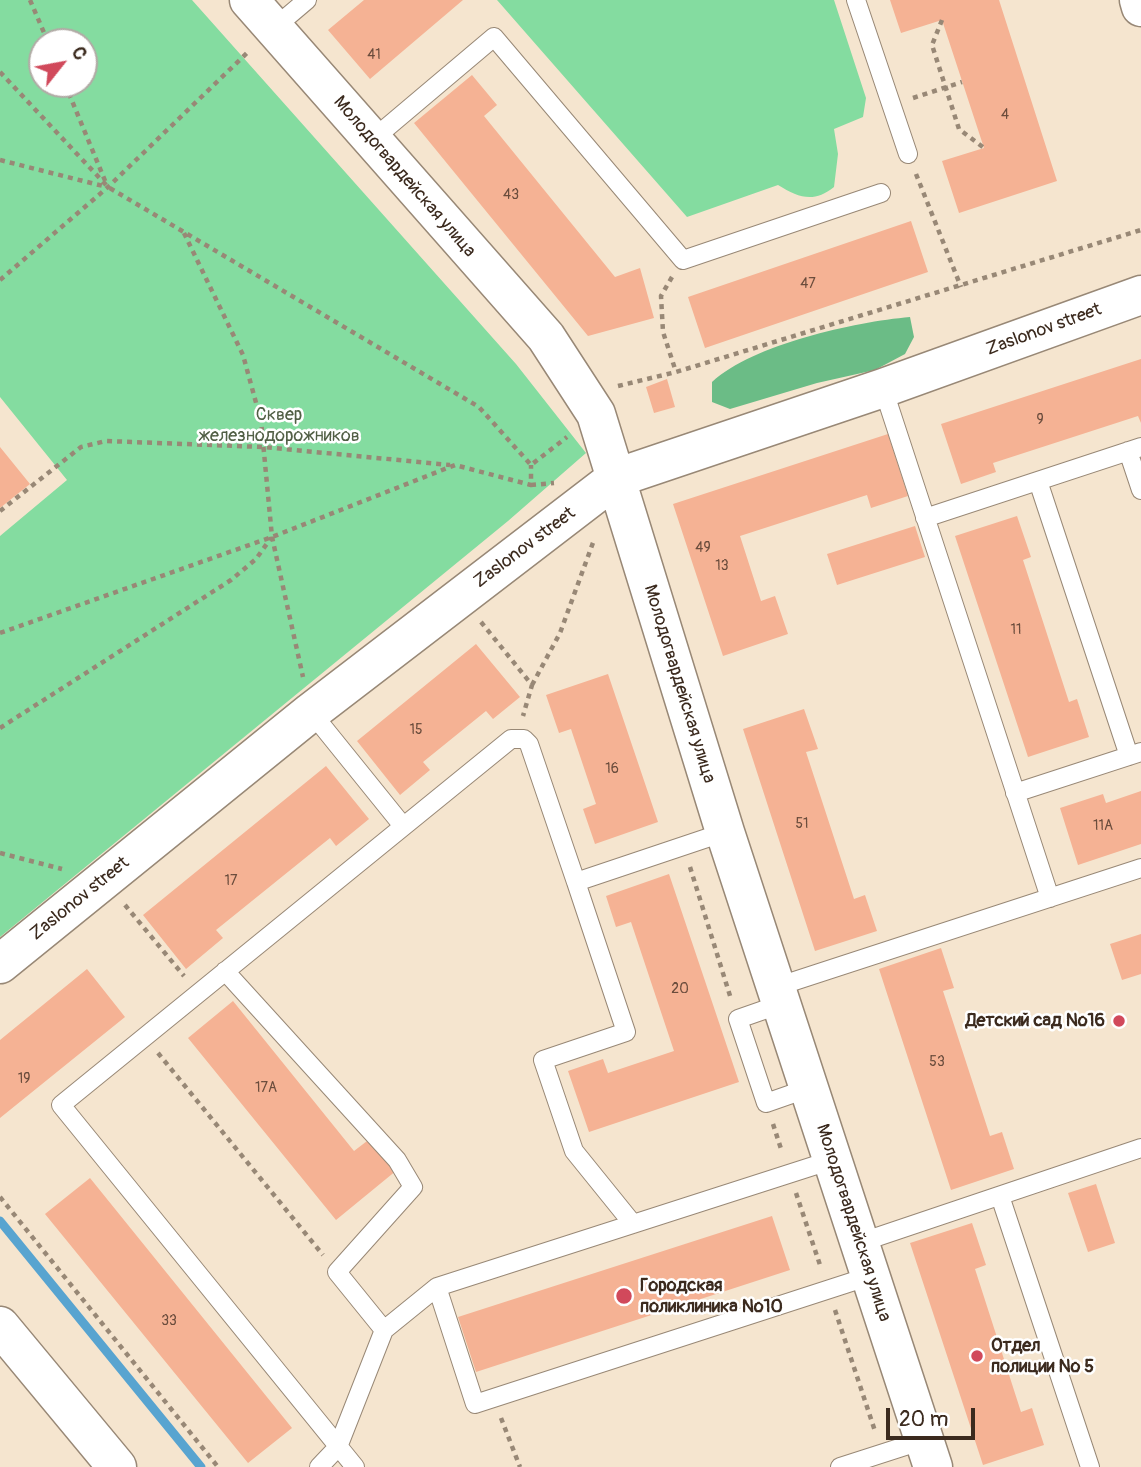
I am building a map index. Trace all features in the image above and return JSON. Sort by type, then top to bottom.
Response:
[{"type":"street","name":"Молодогвардейская улица","points":[[249,0],[546,337],[596,414],[725,832],[929,1453]]},
{"type":"street","points":[[1139,0],[1141,7]]},
{"type":"street","name":"Zaslonov street","points":[[0,964],[311,712],[616,478],[883,388],[1141,295]]},
{"type":"street","points":[[0,1326],[117,1467]]},
{"type":"lane","points":[[274,28],[307,0]]},
{"type":"lane","points":[[856,0],[908,154]]},
{"type":"lane","points":[[372,140],[494,37],[683,260],[881,193]]},
{"type":"lane","points":[[883,388],[1050,898]]},
{"type":"lane","points":[[925,518],[1135,449],[1141,490]]},
{"type":"lane","points":[[1015,793],[1135,754],[1038,481]]},
{"type":"lane","points":[[311,712],[404,826]]},
{"type":"lane","points":[[355,1467],[61,1105],[510,739],[517,737],[529,744],[626,1032],[543,1060],[574,1151],[633,1224]]},
{"type":"lane","points":[[576,882],[725,832]]},
{"type":"lane","points":[[809,1088],[766,1103],[738,1019],[778,995],[1141,868]]},
{"type":"lane","points":[[225,971],[397,1160],[413,1187],[337,1272],[384,1330]]},
{"type":"lane","points":[[437,1287],[475,1404],[865,1260],[1000,1196],[1141,1148]]},
{"type":"lane","points":[[319,1467],[338,1447],[384,1330],[437,1287],[832,1160]]},
{"type":"lane","points":[[1000,1196],[1090,1467]]},
{"type":"lane","points":[[840,1467],[929,1453]]},
{"type":"path","points":[[30,0],[42,28]]},
{"type":"path","points":[[942,20],[932,45],[959,129],[984,148]]},
{"type":"path","points":[[0,280],[107,187],[274,28]]},
{"type":"path","points":[[0,72],[107,187],[479,407],[531,465],[531,485],[455,465],[263,447],[106,441],[81,447],[0,511]]},
{"type":"path","points":[[891,105],[962,82]]},
{"type":"path","points":[[71,98],[107,187]]},
{"type":"path","points":[[908,154],[961,287]]},
{"type":"path","points":[[0,160],[107,187]]},
{"type":"path","points":[[531,465],[596,414],[619,385],[676,372],[1141,230]]},
{"type":"path","points":[[184,233],[243,355],[261,421],[272,537],[311,712]]},
{"type":"path","points":[[676,372],[663,332],[661,296],[683,260]]},
{"type":"path","points":[[0,633],[272,537],[455,465]]},
{"type":"path","points":[[517,737],[532,685],[560,633],[597,530]]},
{"type":"path","points":[[0,728],[231,580],[256,559],[272,537]]},
{"type":"path","points":[[461,597],[532,685]]},
{"type":"path","points":[[683,846],[738,1019]]},
{"type":"path","points":[[0,853],[104,880],[198,993]]},
{"type":"path","points":[[144,1037],[337,1272]]},
{"type":"path","points":[[0,1197],[218,1467]]},
{"type":"path","points":[[493,1398],[520,1467]]},
{"type":"green space","name":"Сквер железнодорожников","points":[[0,0],[192,0],[516,364],[586,453],[508,521],[0,937],[0,536],[67,480],[0,397]]},
{"type":"green space","points":[[497,0],[834,0],[866,98],[863,117],[834,129],[838,154],[834,187],[820,195],[806,197],[778,185],[687,217]]},
{"type":"green space","points":[[910,317],[914,337],[905,354],[875,370],[817,383],[730,409],[712,402],[712,382],[730,369],[778,346],[861,324]]},
{"type":"building","points":[[364,0],[463,0],[370,79],[328,30]]},
{"type":"building","points":[[890,0],[999,0],[1057,181],[959,213],[942,161],[984,148],[942,20],[901,33]]},
{"type":"building","points":[[472,75],[497,105],[484,116],[615,277],[640,268],[654,318],[588,336],[414,123]]},
{"type":"building","points":[[911,221],[928,272],[705,348],[688,297]]},
{"type":"building","points":[[1141,359],[1141,423],[1138,416],[993,463],[996,472],[961,484],[941,424]]},
{"type":"building","points":[[667,379],[675,407],[654,413],[646,387]]},
{"type":"building","points":[[888,434],[908,496],[871,508],[867,495],[740,536],[761,601],[775,596],[788,634],[723,656],[673,504]]},
{"type":"building","points":[[0,447],[30,484],[0,508]]},
{"type":"building","points":[[1017,516],[1031,557],[1023,560],[1069,702],[1077,699],[1089,737],[1028,757],[955,536]]},
{"type":"building","points":[[915,526],[925,557],[837,585],[827,554]]},
{"type":"building","points":[[476,644],[520,697],[493,719],[486,711],[423,762],[430,770],[400,795],[357,741]]},
{"type":"building","points":[[608,674],[658,822],[595,844],[583,809],[596,804],[571,729],[559,733],[546,695]]},
{"type":"building","points":[[804,709],[818,749],[806,752],[854,899],[865,895],[877,931],[815,951],[743,729]]},
{"type":"building","points":[[326,766],[369,819],[336,846],[330,838],[216,930],[223,938],[186,969],[143,915]]},
{"type":"building","points":[[1141,791],[1141,844],[1078,865],[1060,808],[1103,794],[1106,803]]},
{"type":"building","points":[[669,874],[739,1082],[589,1132],[568,1071],[603,1059],[608,1073],[674,1051],[631,922],[616,927],[606,896]]},
{"type":"building","points":[[1141,934],[1141,974],[1122,980],[1110,944]]},
{"type":"building","points":[[941,948],[954,988],[943,991],[990,1136],[1002,1132],[1014,1169],[951,1190],[879,969]]},
{"type":"building","points":[[87,969],[125,1017],[0,1118],[0,1040]]},
{"type":"building","points":[[233,1001],[354,1151],[371,1138],[397,1170],[336,1220],[188,1038]]},
{"type":"building","points":[[90,1178],[292,1428],[248,1463],[45,1214]]},
{"type":"building","points":[[1096,1184],[1115,1243],[1088,1252],[1068,1193]]},
{"type":"building","points":[[772,1216],[790,1270],[476,1372],[458,1317]]},
{"type":"building","points":[[972,1223],[986,1265],[975,1269],[1021,1412],[1032,1408],[1044,1445],[983,1465],[910,1243]]},
{"type":"waterway","points":[[0,1221],[201,1467]]},
{"type":"place","name":"Детский сад №16","points":[[1119,1021]]},
{"type":"place","name":"Городская поликлиника №10","points":[[624,1296]]},
{"type":"place","name":"Отдел полиции № 5","points":[[977,1356]]}]
